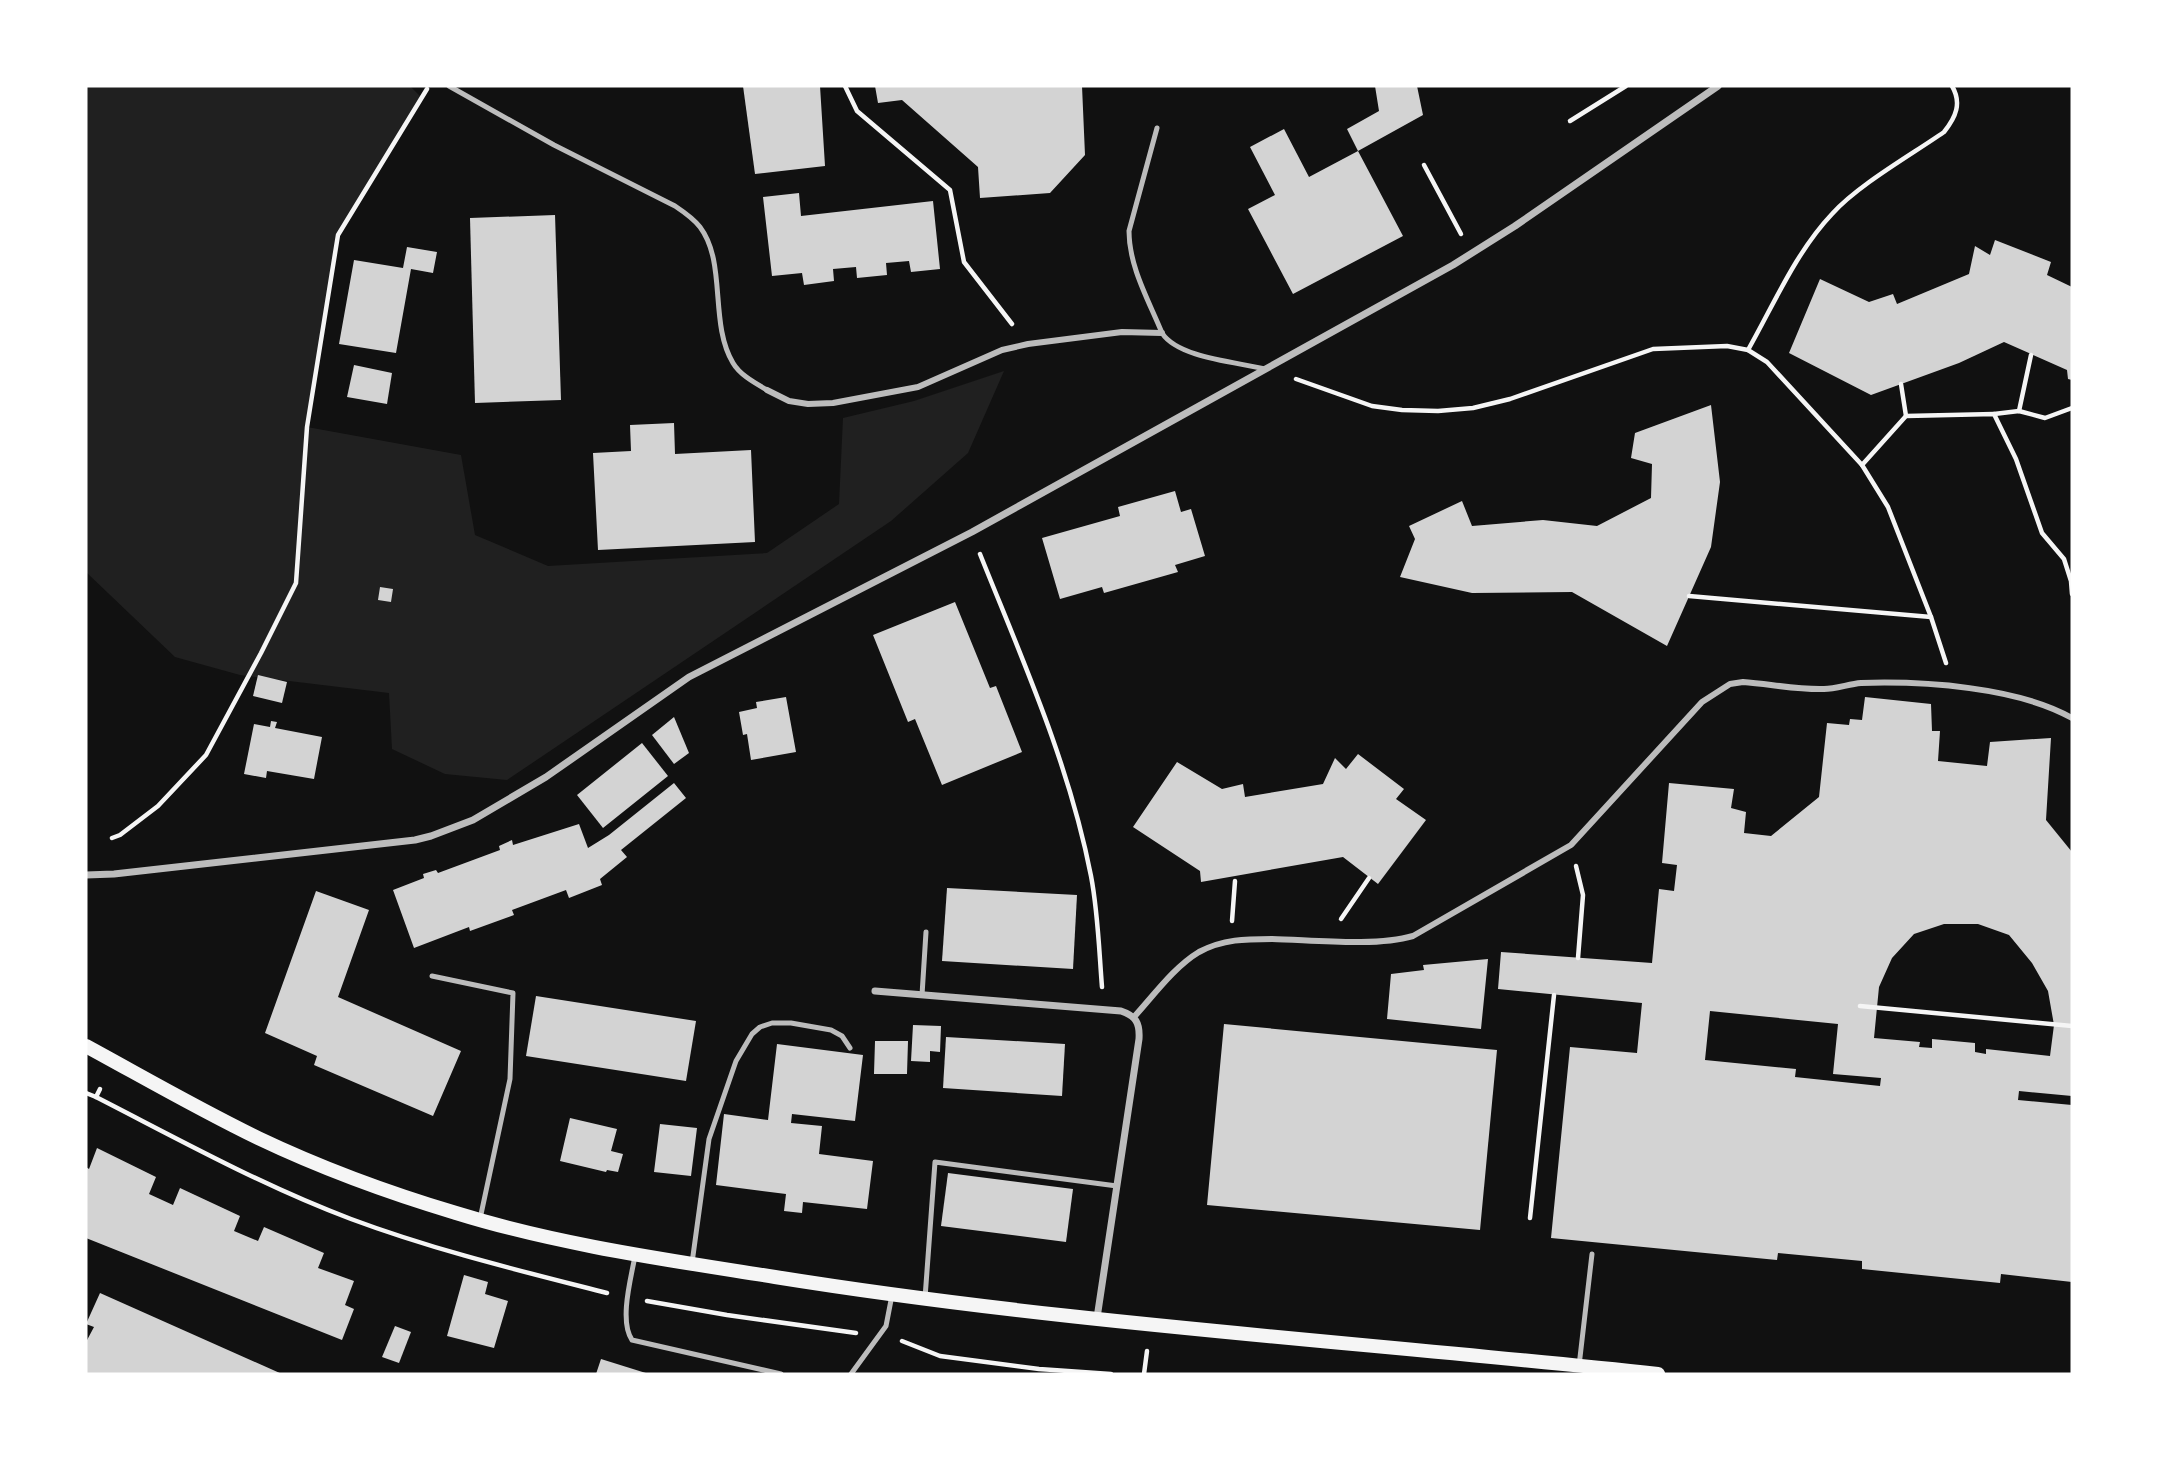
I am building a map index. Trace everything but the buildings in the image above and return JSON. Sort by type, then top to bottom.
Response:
[{"type":"main road","points":[[86,1046],[260,1139],[350,1176],[480,1220],[635,1253],[925,1298],[1097,1318],[1658,1374]]},
{"type":"street","points":[[86,875],[415,840],[473,820],[546,778],[690,677],[972,532],[1472,253],[1718,86]]},
{"type":"street","points":[[767,390],[789,401],[808,404],[834,403],[918,387],[1002,350],[1028,344],[1122,332],[1162,334]]},
{"type":"street","points":[[1134,1017],[1189,960],[1200,952],[1231,939],[1361,941],[1413,936],[1571,845],[1685,718],[1716,691],[1730,684],[1743,682],[1825,689],[1859,683],[1953,686],[2018,698],[2072,718]]},
{"type":"street","points":[[875,991],[1121,1011],[1134,1017],[1139,1024],[1139,1039],[1097,1318]]},
{"type":"lane","points":[[449,86],[691,217],[707,239],[712,253],[726,348],[734,365],[767,390]]},
{"type":"lane","points":[[1157,128],[1129,231],[1129,246],[1162,334],[1167,341],[1186,351],[1265,369]]},
{"type":"lane","points":[[922,995],[926,932]]},
{"type":"lane","points":[[432,976],[513,993],[510,1079],[480,1220]]},
{"type":"lane","points":[[692,1263],[709,1139],[736,1061],[752,1034],[760,1027],[772,1023],[791,1023],[831,1030],[842,1036],[850,1048]]},
{"type":"lane","points":[[925,1298],[935,1161],[1117,1186]]},
{"type":"lane","points":[[635,1253],[626,1316],[626,1331],[632,1340],[781,1374]]},
{"type":"lane","points":[[1579,1366],[1592,1254]]},
{"type":"lane","points":[[851,1374],[886,1326],[892,1294]]},
{"type":"path","points":[[111,838],[120,835],[158,806],[206,755],[296,583],[307,427],[338,235],[429,86]]},
{"type":"path","points":[[845,86],[857,111],[950,190],[964,262],[1028,344]]},
{"type":"path","points":[[1570,121],[1626,86]]},
{"type":"path","points":[[1748,350],[1812,236],[1834,211],[1944,132],[1953,121],[1958,104],[1952,86]]},
{"type":"path","points":[[1424,165],[1472,253]]},
{"type":"path","points":[[1265,369],[1372,406],[1438,411],[1474,408],[1510,399],[1653,349],[1727,346],[1748,350],[1767,362],[1862,465],[1888,507],[1931,617],[1953,686]]},
{"type":"path","points":[[2019,411],[2031,355]]},
{"type":"path","points":[[1901,384],[1906,416]]},
{"type":"path","points":[[1862,465],[1906,416],[2019,411],[2045,418],[2072,408]]},
{"type":"path","points":[[1994,414],[2016,459],[2042,533],[2064,559],[2072,594]]},
{"type":"path","points":[[972,532],[1056,743],[1074,807],[1092,877],[1104,1009]]},
{"type":"path","points":[[1689,596],[1931,617]]},
{"type":"path","points":[[1571,845],[1583,895],[1578,958]]},
{"type":"path","points":[[1327,940],[1369,878]]},
{"type":"path","points":[[1231,939],[1235,881]]},
{"type":"path","points":[[1530,1218],[1554,995]]},
{"type":"path","points":[[1860,1006],[2072,1026]]},
{"type":"path","points":[[96,1097],[100,1089]]},
{"type":"shaded area","points":[[86,86],[410,86],[421,97],[338,235],[307,427],[461,455],[475,535],[548,566],[767,553],[839,504],[843,418],[914,401],[1004,371],[968,453],[891,521],[507,780],[445,774],[392,749],[389,693],[240,675],[175,657],[86,572]]}]
